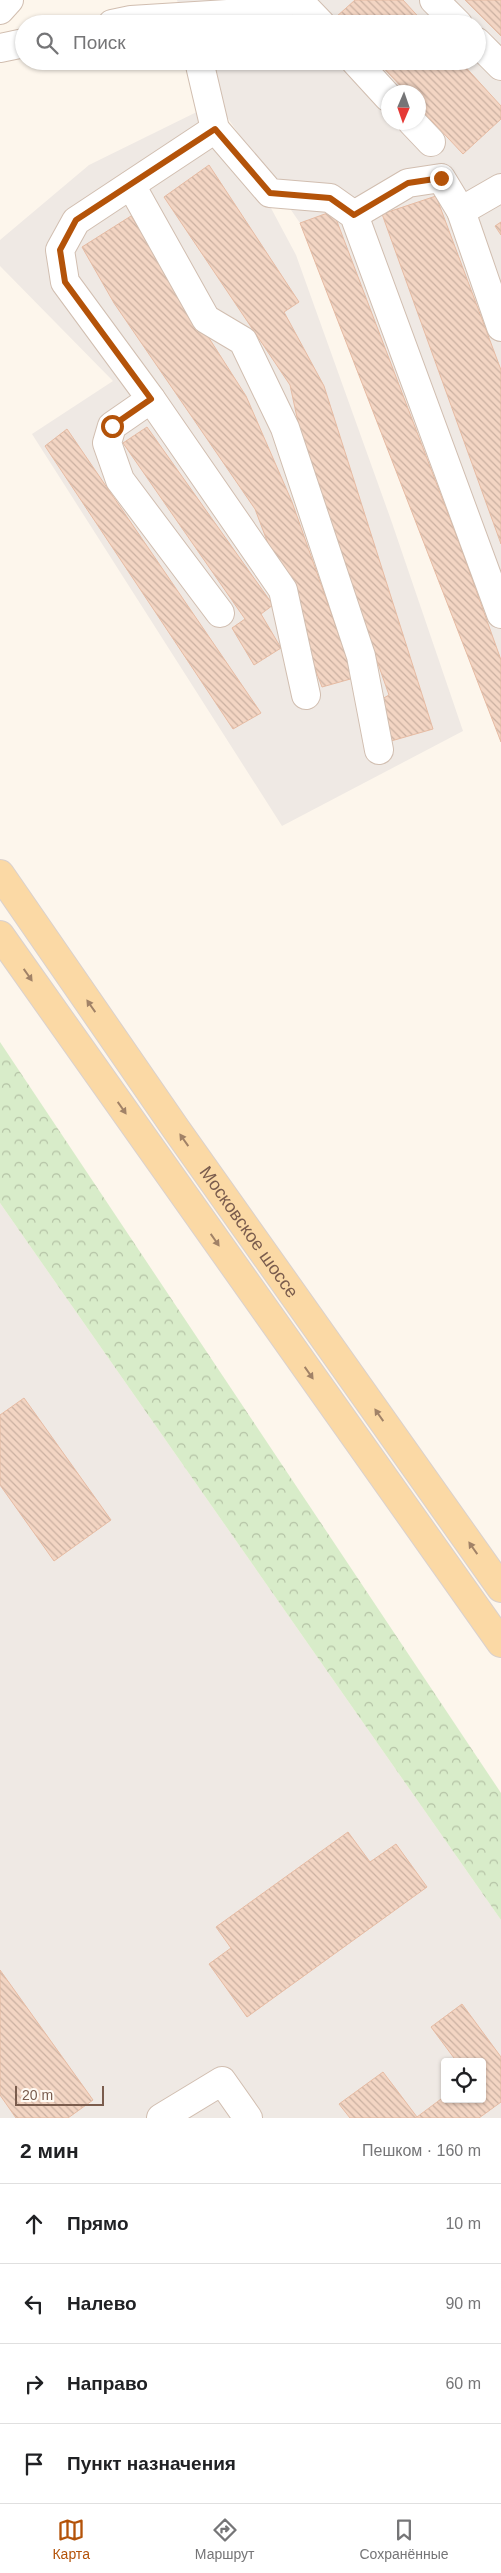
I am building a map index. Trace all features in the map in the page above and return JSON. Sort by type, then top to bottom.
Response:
[{"type":"main road","name":"Московское шоссе","points":[[0,874],[176,1129],[501,1588]]},
{"type":"main road","name":"Московское шоссе","points":[[0,935],[501,1643]]},
{"type":"lane","points":[[0,10],[9,0]]},
{"type":"lane","points":[[238,15],[275,11],[289,0]]},
{"type":"lane","points":[[298,0],[312,15]]},
{"type":"lane","points":[[434,0],[449,15]]},
{"type":"lane","points":[[0,48],[15,45]]},
{"type":"lane","points":[[486,51],[501,66]]},
{"type":"lane","points":[[201,70],[215,129],[270,193],[330,198],[354,215],[501,614]]},
{"type":"lane","points":[[364,70],[381,89]]},
{"type":"lane","points":[[215,129],[76,220],[60,250],[65,282],[151,399],[283,590],[306,695]]},
{"type":"lane","points":[[354,215],[408,183],[441,178],[461,211],[498,312]]},
{"type":"lane","points":[[131,185],[206,319],[243,341],[285,428],[361,656],[379,750]]},
{"type":"lane","points":[[461,211],[501,188]]},
{"type":"lane","points":[[151,399],[112,426],[107,443],[120,480],[220,613]]},
{"type":"lane","points":[[161,2118],[222,2081],[248,2118]]},
{"type":"shaded area","points":[[177,0],[501,0],[501,742],[300,223],[195,70],[486,70],[486,15],[181,15]]},
{"type":"shaded area","points":[[215,103],[296,255],[391,520],[463,731],[282,826],[32,434],[113,381],[0,266],[0,240],[89,165]]},
{"type":"shaded area","points":[[0,1203],[501,1920],[501,2118],[0,2118]]},
{"type":"green space","points":[[0,1042],[501,1793],[501,1920],[0,1203]]},
{"type":"building","points":[[355,0],[403,0],[417,15],[338,15]]},
{"type":"building","points":[[465,0],[501,0],[501,36],[486,21],[486,15],[480,15]]},
{"type":"building","points":[[385,70],[468,70],[501,106],[501,119],[463,154],[426,115],[426,85],[399,85]]},
{"type":"building","points":[[209,165],[299,302],[284,312],[324,386],[433,729],[384,743],[373,704],[389,695],[306,459],[290,385],[164,197]]},
{"type":"building","points":[[436,196],[501,370],[501,544],[382,214]]},
{"type":"building","points":[[333,211],[461,548],[501,660],[501,742],[300,223]]},
{"type":"building","points":[[131,216],[246,396],[292,502],[354,678],[322,687],[255,509],[114,303],[82,247]]},
{"type":"building","points":[[501,222],[501,235],[495,226]]},
{"type":"building","points":[[147,427],[273,605],[261,614],[281,648],[254,665],[232,628],[245,619],[123,443]]},
{"type":"building","points":[[67,429],[261,713],[233,729],[45,446]]},
{"type":"building","points":[[24,1398],[111,1520],[54,1561],[0,1485],[0,1415]]},
{"type":"building","points":[[348,1832],[370,1862],[396,1844],[427,1887],[247,2017],[209,1964],[231,1948],[216,1927]]},
{"type":"building","points":[[0,1970],[93,2100],[68,2118],[16,2118],[0,2095]]},
{"type":"building","points":[[462,2004],[501,2057],[501,2102],[479,2118],[350,2118],[339,2104],[383,2072],[417,2117],[441,2099],[441,2103],[486,2103],[486,2058],[454,2058],[431,2027]]},
{"type":"route","points":[[112,426],[151,399],[65,282],[60,250],[76,220],[215,129],[270,193],[309,198],[330,198],[354,215],[408,183],[441,178]]}]
